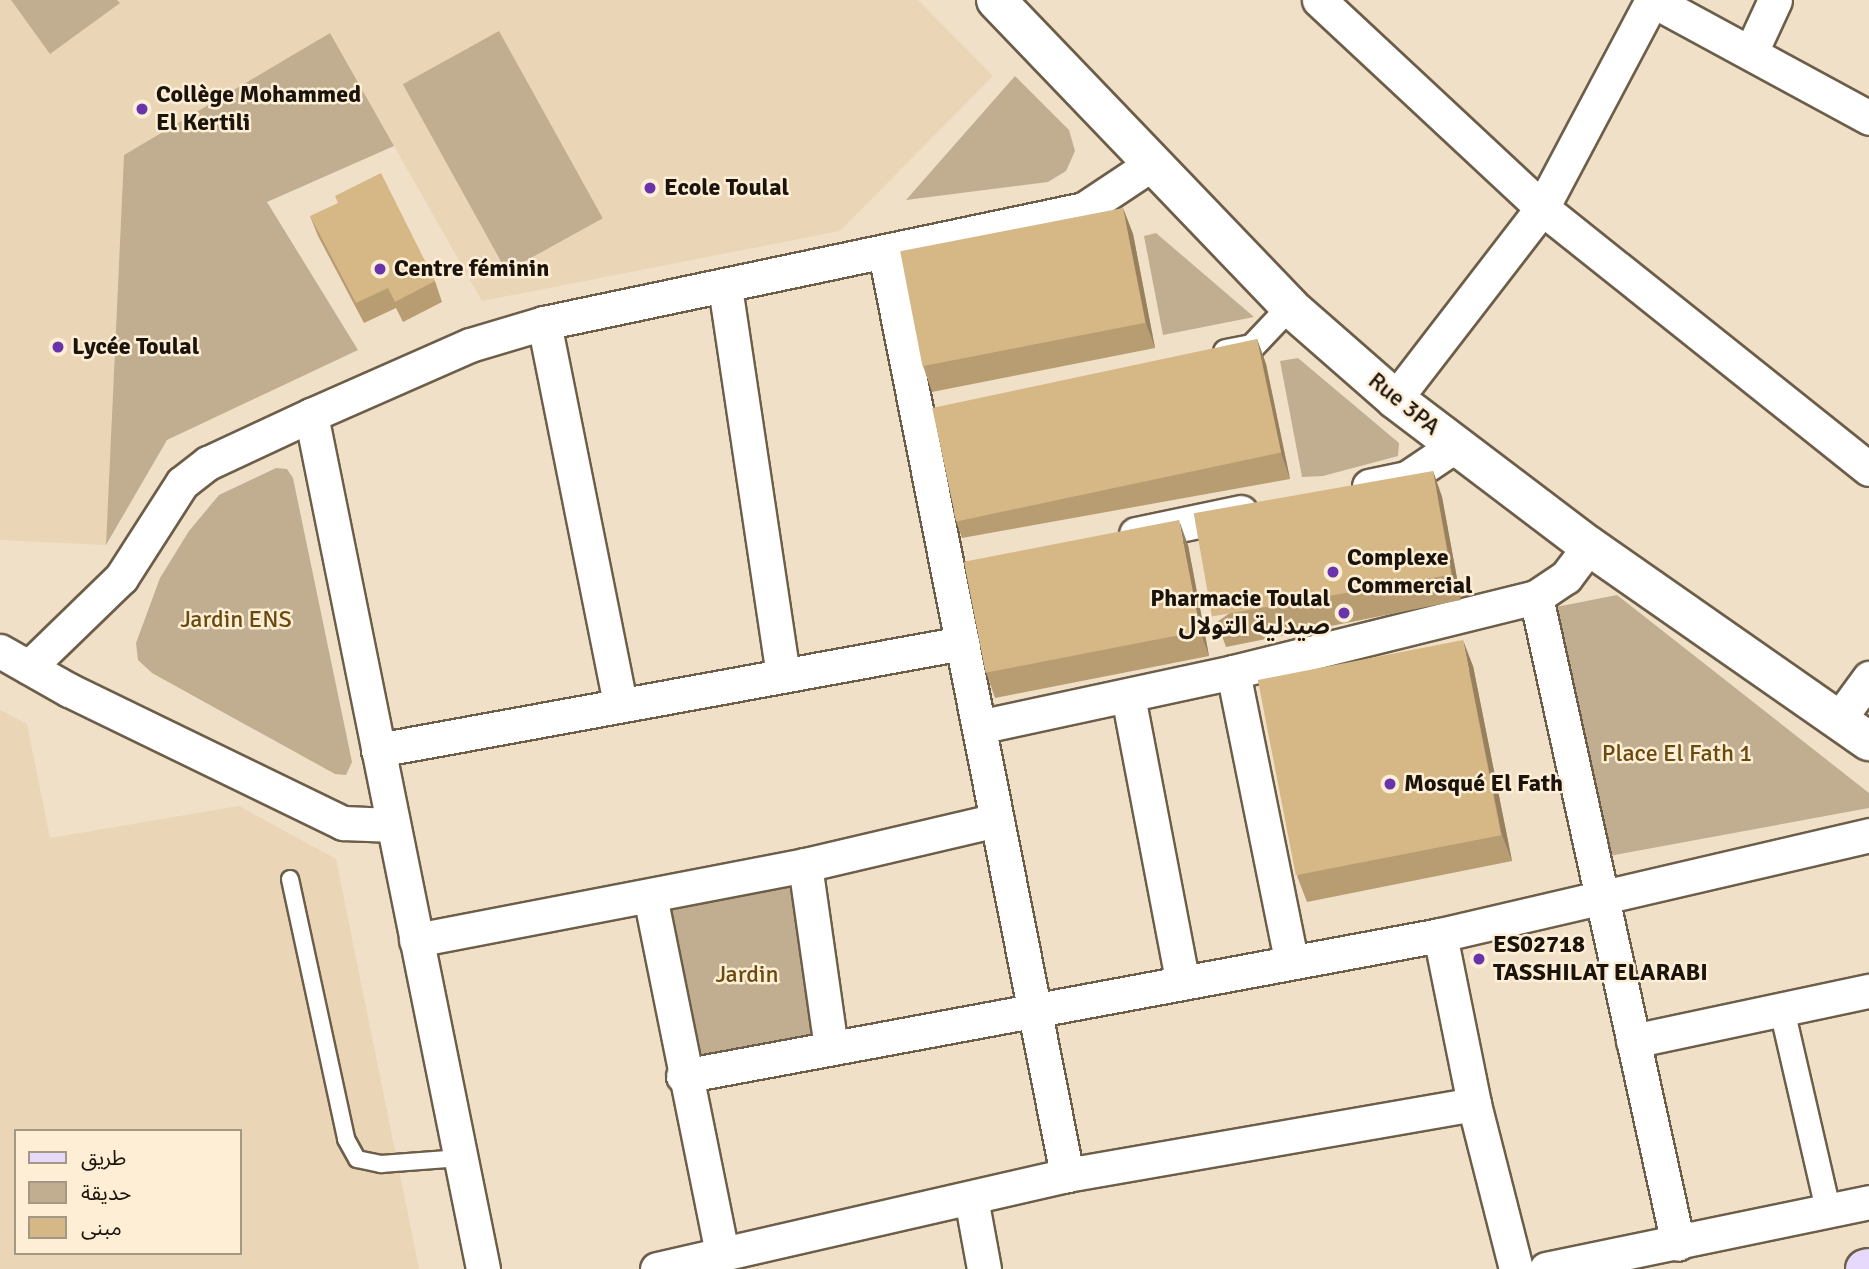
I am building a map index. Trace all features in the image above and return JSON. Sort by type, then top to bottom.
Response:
[{"type":"street","name":"Rue 3PA","points":[[996,0],[1150,165],[1290,307],[1395,399],[1589,546],[1869,741]]},
{"type":"street","points":[[1319,0],[1542,208],[1869,469]]},
{"type":"street","points":[[1395,399],[1542,208],[1652,0],[1869,118]]},
{"type":"street","points":[[1751,52],[1775,0]]},
{"type":"street","points":[[29,667],[121,578],[181,483],[208,463],[311,415],[470,345],[544,323],[725,287],[1084,209],[1150,165]]},
{"type":"street","points":[[885,253],[930,413],[962,569],[962,643],[1067,1175]]},
{"type":"street","points":[[725,287],[783,675]]},
{"type":"street","points":[[1199,358],[1252,347],[1290,307]]},
{"type":"street","points":[[544,323],[620,705]]},
{"type":"street","points":[[311,415],[483,1269]]},
{"type":"street","points":[[1339,492],[1407,478],[1456,445]]},
{"type":"street","points":[[1110,539],[1272,506]]},
{"type":"street","points":[[979,727],[1233,672],[1536,597],[1566,577],[1589,546]]},
{"type":"street","points":[[1536,597],[1678,1244]]},
{"type":"street","points":[[378,750],[962,643]]},
{"type":"street","points":[[0,651],[343,823],[393,825]]},
{"type":"street","points":[[1233,672],[1290,960]]},
{"type":"street","points":[[1839,719],[1869,678]]},
{"type":"street","points":[[1128,696],[1183,983]]},
{"type":"street","points":[[416,940],[805,865],[997,820]]},
{"type":"street","points":[[683,1076],[1035,1013],[1290,960],[1440,935],[1869,835]]},
{"type":"street","points":[[805,865],[831,1048]]},
{"type":"street","points":[[650,896],[683,1076],[722,1254]]},
{"type":"street","points":[[1440,935],[1474,1104],[1516,1269]]},
{"type":"street","points":[[1633,1041],[1869,991]]},
{"type":"street","points":[[1782,1010],[1828,1210]]},
{"type":"street","points":[[657,1269],[1067,1175],[1474,1104]]},
{"type":"street","points":[[971,1198],[984,1269]]},
{"type":"street","points":[[1546,1269],[1678,1244],[1869,1202]]},
{"type":"lane","points":[[290,879],[346,1139],[357,1159],[381,1164],[461,1158]]},
{"type":"shaded area","name":"Ecole Toulal","points":[[0,0],[918,0],[993,76],[840,231],[482,301],[330,33],[124,155],[106,545],[0,540]]},
{"type":"shaded area","points":[[0,710],[27,724],[50,838],[239,806],[336,859],[419,1269],[0,1269]]},
{"type":"green space","points":[[11,0],[117,0],[120,3],[50,54]]},
{"type":"green space","points":[[499,31],[603,218],[507,271],[403,84]]},
{"type":"green space","points":[[330,33],[394,146],[267,202],[358,350],[167,440],[106,545],[124,155]]},
{"type":"green space","points":[[1015,76],[1069,130],[1075,151],[1066,171],[1048,182],[906,200]]},
{"type":"green space","points":[[1156,233],[1254,317],[1163,335],[1144,236]]},
{"type":"green space","points":[[1298,358],[1399,443],[1398,456],[1323,476],[1302,477],[1280,361]]},
{"type":"green space","name":"Jardin ENS","points":[[276,468],[287,469],[293,478],[352,762],[346,775],[335,774],[152,673],[138,660],[136,643],[160,578],[189,531],[219,495]]},
{"type":"green space","name":"Place El Fath 1","points":[[1617,595],[1869,793],[1869,808],[1609,856],[1556,607]]},
{"type":"green space","name":"Jardin","points":[[797,883],[824,1036],[692,1059],[665,906]]},
{"type":"building","name":"Centre féminin","points":[[381,173],[435,281],[395,302],[388,288],[356,303],[310,216],[338,203],[335,196]]},
{"type":"building","points":[[1123,208],[1145,323],[922,366],[900,251]]},
{"type":"building","points":[[1257,339],[1281,452],[956,521],[932,408]]},
{"type":"building","name":"Complexe Commercial","points":[[1433,471],[1451,574],[1212,617],[1194,513]]},
{"type":"building","points":[[1179,520],[1201,631],[986,673],[964,562]]},
{"type":"building","name":"Mosqué El Fath","points":[[1463,640],[1501,835],[1296,875],[1258,680]]},
{"type":"place","name":"Collège Mohammed El Kertili","points":[[142,109]]},
{"type":"place","name":"Ecole Toulal","points":[[650,188]]},
{"type":"place","name":"Centre féminin","points":[[380,269]]},
{"type":"place","name":"Lycée Toulal","points":[[58,347]]},
{"type":"place","name":"Complexe Commercial","points":[[1333,572]]},
{"type":"place","name":"Pharmacie Toulal صيدلية التولال","points":[[1344,613]]},
{"type":"place","name":"Mosqué El Fath","points":[[1390,784]]},
{"type":"place","name":"ES02718 TASSHILAT ELARABI","points":[[1479,959]]}]
